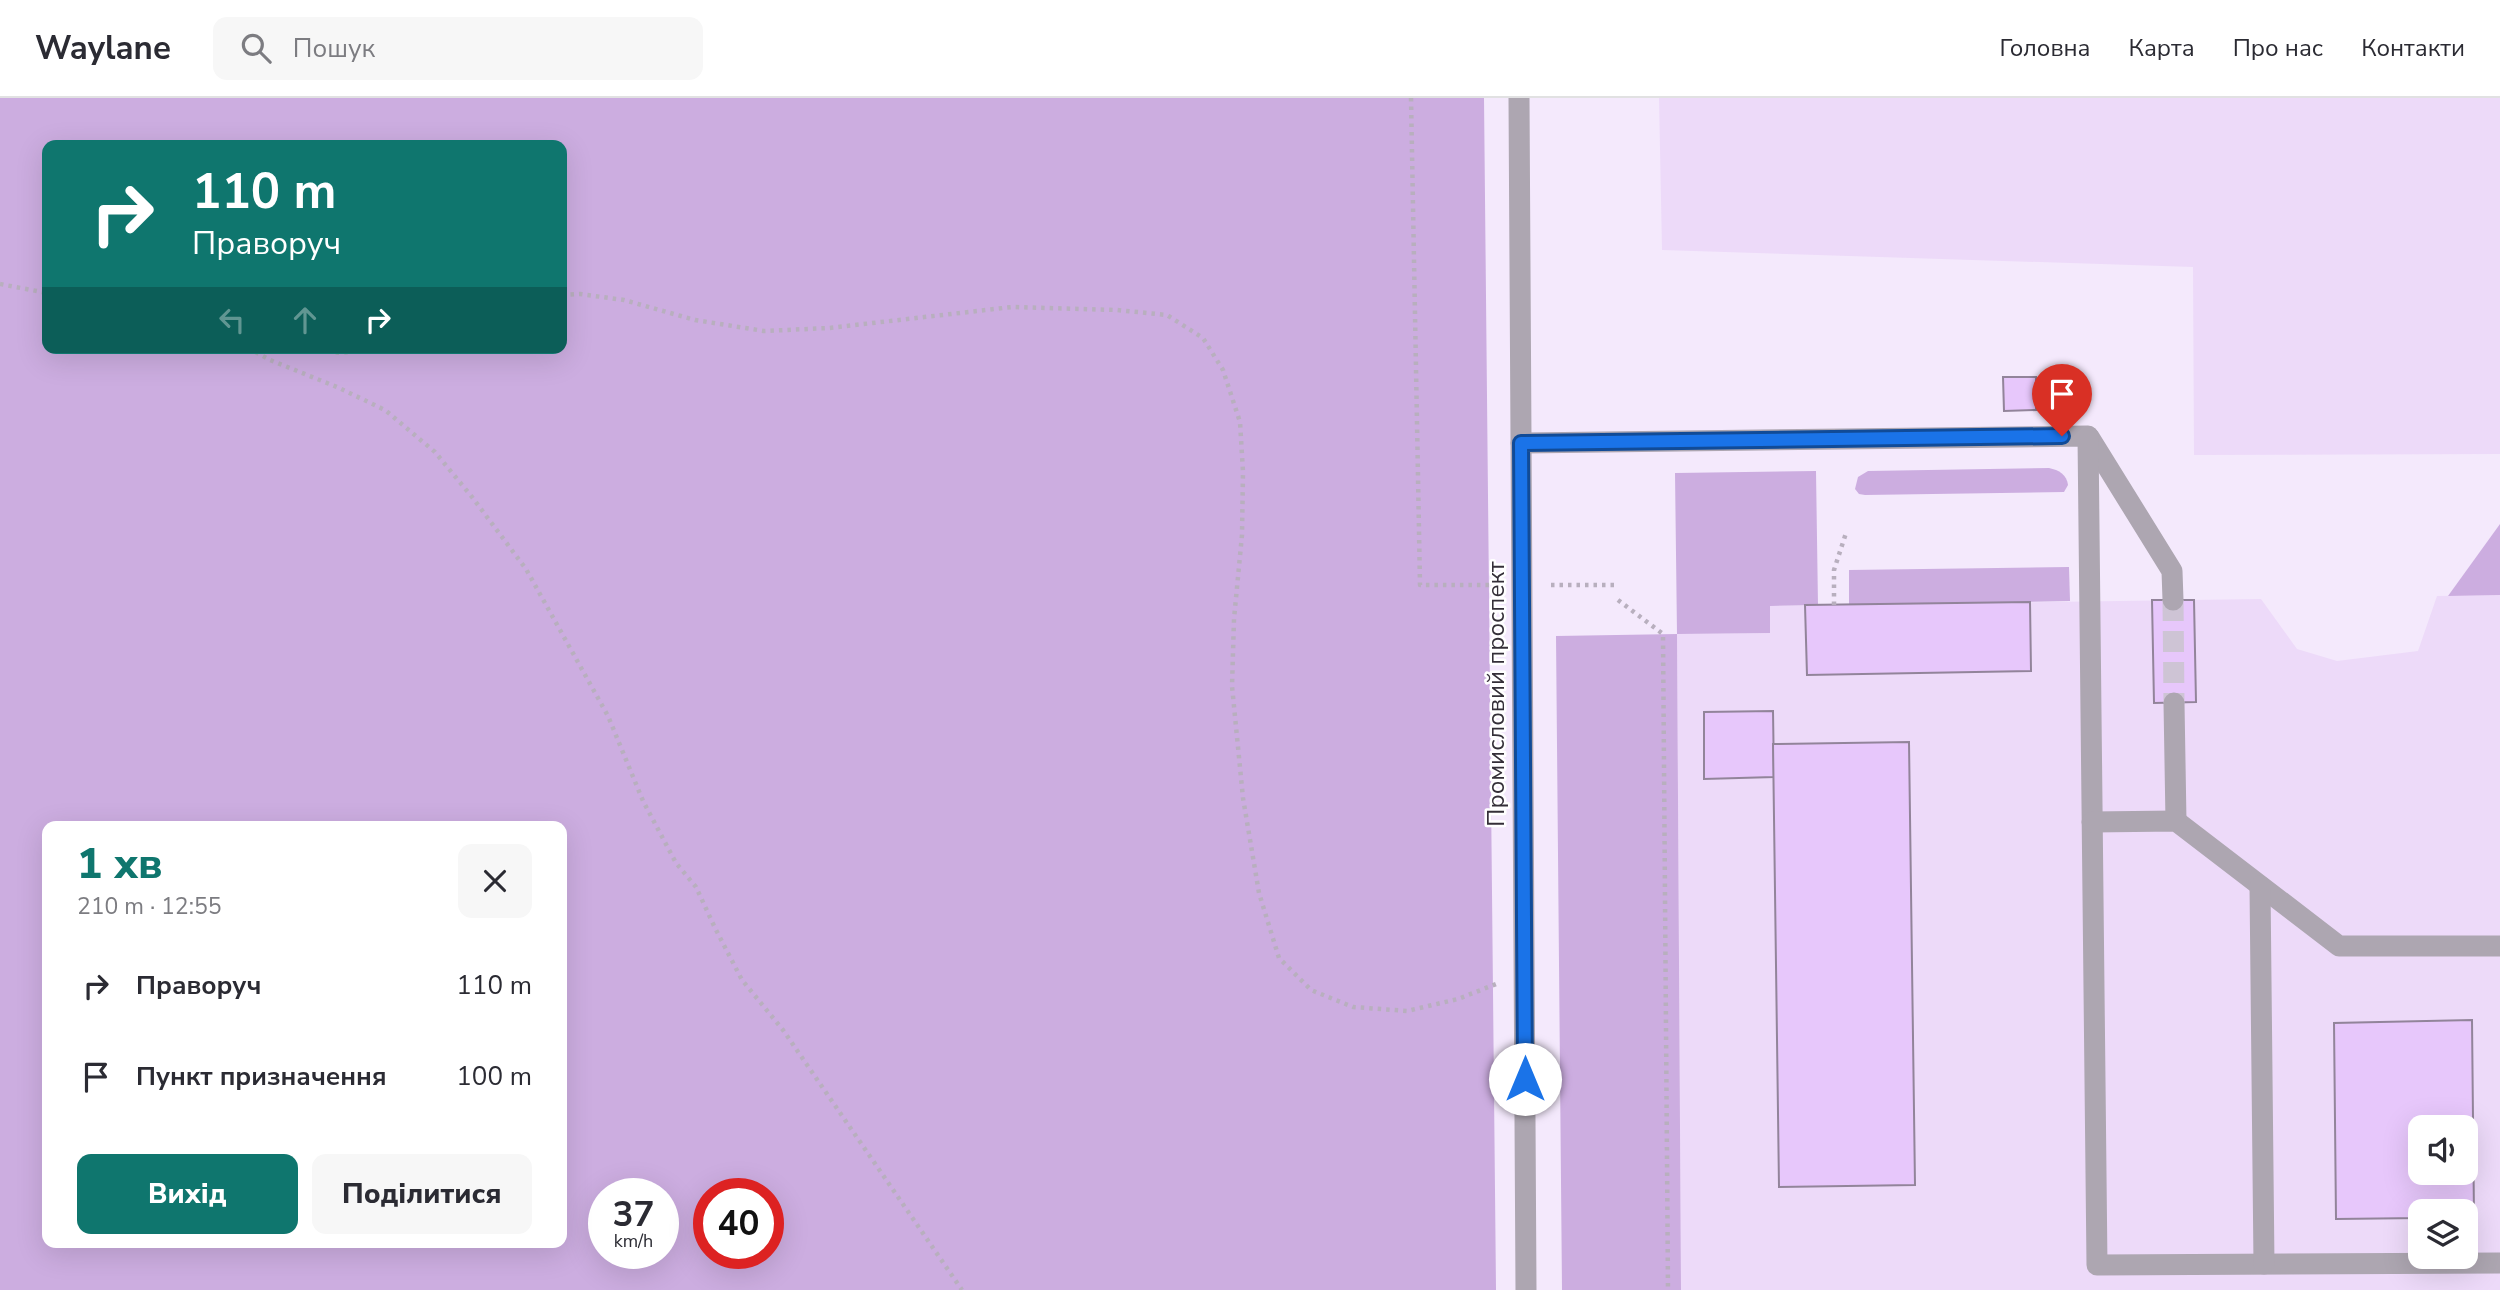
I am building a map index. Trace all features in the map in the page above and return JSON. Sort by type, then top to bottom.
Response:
[{"type":"street","name":"Промисловий проспект","points":[[1519,98],[1526,1290]]},
{"type":"street","points":[[1521,443],[2088,436]]},
{"type":"street","points":[[2088,436],[2172,571],[2173,600]]},
{"type":"street","points":[[2088,436],[2097,1265],[2500,1263]]},
{"type":"street","points":[[2174,703],[2176,821]]},
{"type":"street","points":[[2092,822],[2176,821],[2339,946],[2500,946]]},
{"type":"street","points":[[2260,886],[2264,1264]]},
{"type":"path","points":[[1411,98],[1420,584],[1618,586]]},
{"type":"path","points":[[0,284],[42,292]]},
{"type":"path","points":[[567,295],[624,300],[695,320],[764,331],[830,328],[1012,307],[1117,310],[1167,315],[1203,338],[1223,370],[1240,422],[1243,472],[1242,535],[1234,619],[1233,686],[1243,798],[1259,892],[1279,958],[1311,990],[1353,1007],[1407,1011],[1458,999],[1524,973]]},
{"type":"path","points":[[259,354],[386,410],[435,452],[472,497],[526,569],[608,716],[643,802],[676,863],[696,887],[742,980],[783,1030],[962,1290]]},
{"type":"path","points":[[1834,605],[1834,570],[1846,533]]},
{"type":"path","points":[[1618,600],[1664,634],[1668,1290]]},
{"type":"shaded area","points":[[0,98],[1484,98],[1496,1290],[0,1290]]},
{"type":"shaded area","points":[[1659,98],[2500,98],[2500,454],[2194,455],[2193,267],[1662,250]]},
{"type":"shaded area","points":[[2049,468],[2066,478],[2068,485],[2064,492],[1865,495],[1859,494],[1855,489],[1858,477],[1868,471]]},
{"type":"shaded area","points":[[1816,471],[1818,605],[1770,606],[1770,633],[1677,634],[1675,473]]},
{"type":"shaded area","points":[[2500,524],[2500,595],[2448,596]]},
{"type":"shaded area","points":[[2069,567],[2070,601],[1849,605],[1849,570]]},
{"type":"shaded area","points":[[2500,595],[2500,1290],[1681,1290],[1677,634],[1770,633],[1770,606],[2261,599],[2297,649],[2337,661],[2418,651],[2437,596]]},
{"type":"shaded area","points":[[1677,634],[1681,1290],[1562,1290],[1556,636]]},
{"type":"building","points":[[2003,377],[2036,377],[2036,410],[2004,411]]},
{"type":"building","points":[[2152,600],[2194,600],[2196,702],[2154,703]]},
{"type":"building","points":[[2030,602],[2031,671],[1807,675],[1805,605]]},
{"type":"building","points":[[1773,711],[1774,777],[1704,779],[1704,712]]},
{"type":"building","points":[[1909,742],[1915,1185],[1779,1187],[1773,744]]},
{"type":"building","points":[[2472,1020],[2473,1115],[2408,1115],[2408,1185],[2474,1185],[2474,1199],[2408,1199],[2408,1218],[2336,1219],[2334,1023]]},
{"type":"tunnel","points":[[2173,600],[2174,703]]},
{"type":"route","points":[[1525,1079],[1521,443],[2062,436]]}]
